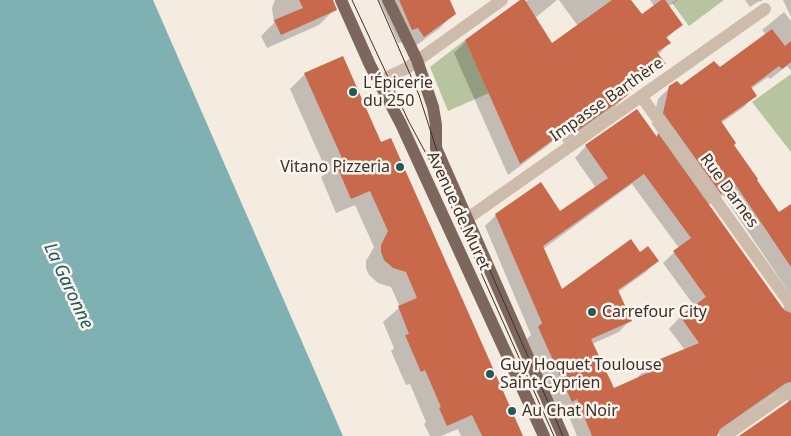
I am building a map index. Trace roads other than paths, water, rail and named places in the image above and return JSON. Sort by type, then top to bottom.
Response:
[{"type":"main road","name":"Avenue de Muret","points":[[341,0],[405,133],[544,436]]},
{"type":"main road","name":"Avenue de Muret","points":[[388,0],[417,60],[433,107],[436,125],[436,148],[563,436]]},
{"type":"street","points":[[379,81],[407,68],[502,0]]},
{"type":"street","name":"Impasse Barthère","points":[[468,218],[765,9]]},
{"type":"street","name":"Rue Darnes","points":[[641,96],[791,305]]},
{"type":"street","points":[[725,436],[791,390]]},
{"type":"water","name":"La Garonne","points":[[0,0],[153,0],[343,436],[0,436]]},
{"type":"tram line","points":[[352,0],[409,122],[436,172],[554,436]]},
{"type":"tram line","points":[[378,0],[419,95],[436,148],[563,436]]},
{"type":"place","name":"L'Épicerie du 250","points":[[353,92]]},
{"type":"place","name":"Vitano Pizzeria","points":[[400,167]]},
{"type":"place","name":"Carrefour City","points":[[592,312]]},
{"type":"place","name":"Guy Hoquet Toulouse Saint-Cyprien","points":[[490,374]]},
{"type":"place","name":"Au Chat Noir","points":[[512,411]]}]
